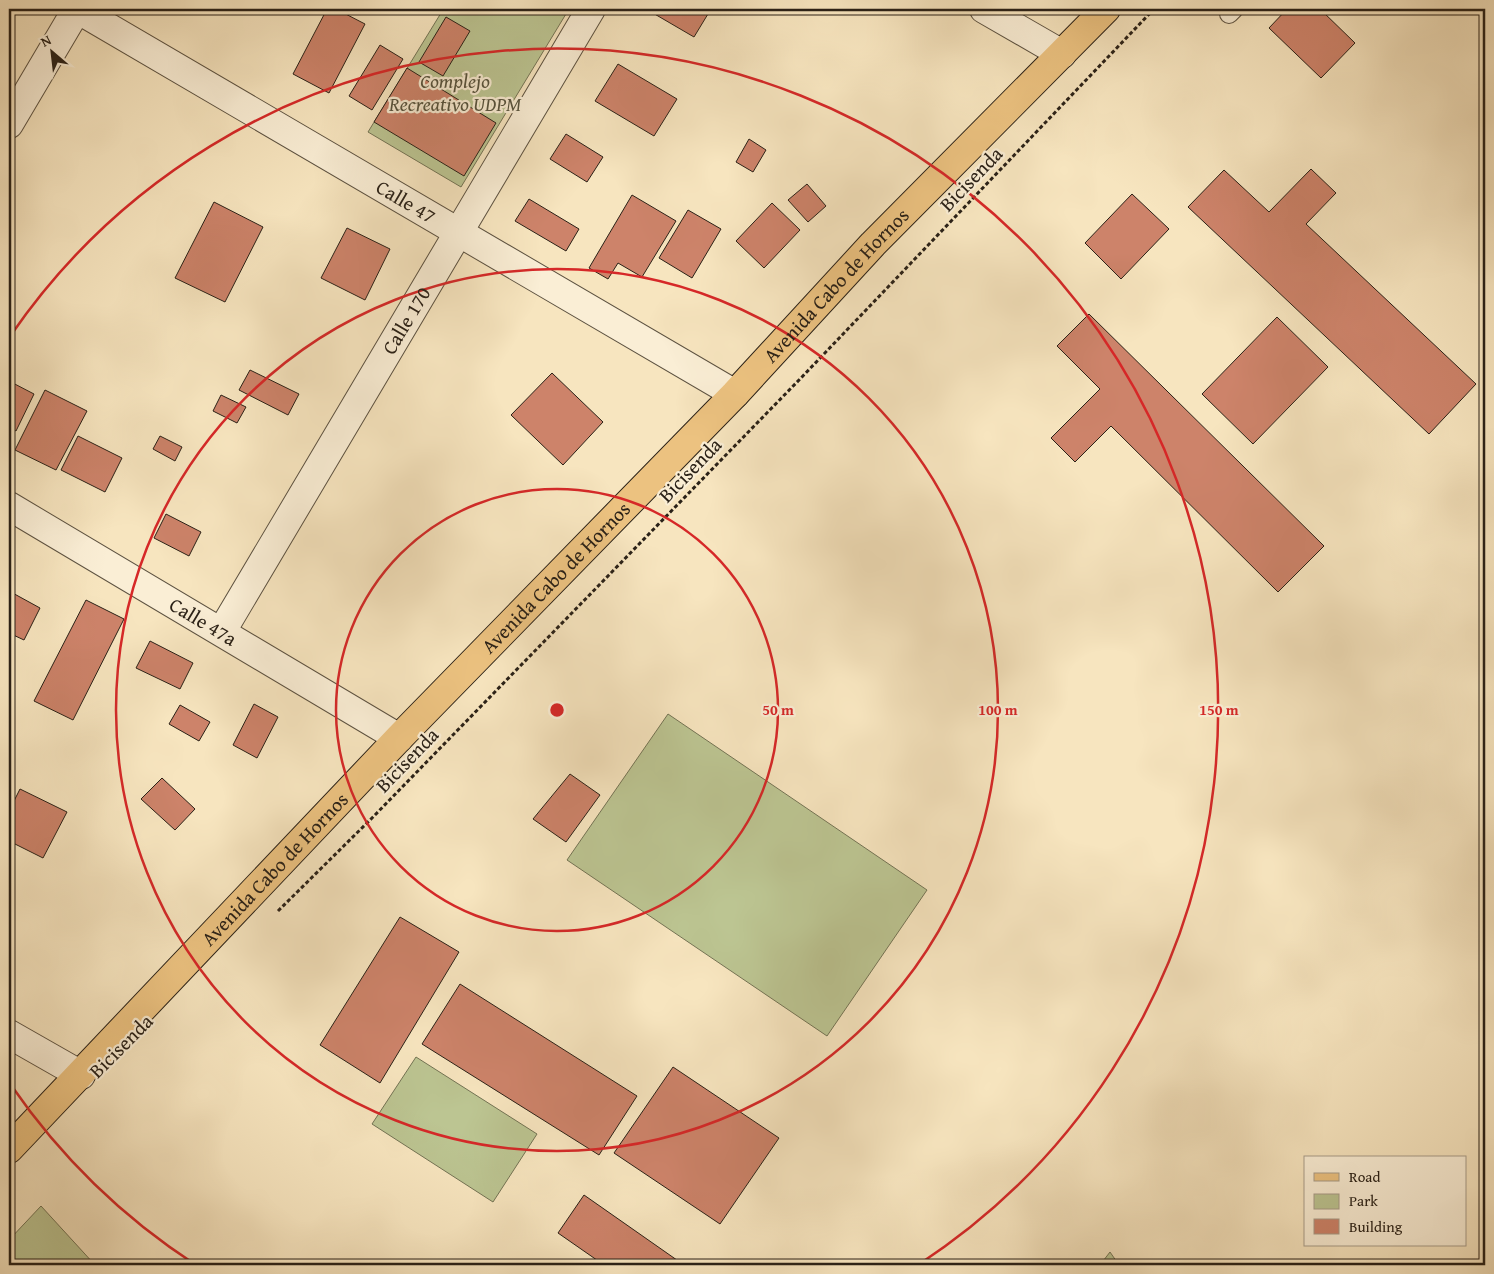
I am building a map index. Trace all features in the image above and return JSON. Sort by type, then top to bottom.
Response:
[{"type":"main road","name":"Avenida Cabo de Hornos","points":[[9,1149],[398,738],[734,394],[873,244],[1106,9]]},
{"type":"street","name":"Calle 47","points":[[77,9],[734,394]]},
{"type":"street","points":[[9,124],[77,9]]},
{"type":"street","name":"Calle 170","points":[[222,631],[591,9]]},
{"type":"street","points":[[984,9],[1062,54]]},
{"type":"street","name":"Calle 47a","points":[[9,506],[222,631],[398,738]]},
{"type":"street","points":[[9,1034],[81,1075]]},
{"type":"path","name":"Bicisenda","points":[[274,915],[800,379],[1154,9]]},
{"type":"green space","name":"Complejo Recreativo UDPM","points":[[435,9],[569,9],[461,187],[368,132],[441,13]]},
{"type":"green space","points":[[668,714],[927,890],[827,1036],[567,860]]},
{"type":"green space","points":[[416,1057],[537,1134],[493,1202],[372,1124]]},
{"type":"green space","points":[[41,1206],[95,1265],[9,1265],[9,1240]]},
{"type":"green space","points":[[1110,1252],[1119,1265],[1100,1265]]},
{"type":"building","points":[[327,9],[336,9],[365,24],[329,93],[293,74]]},
{"type":"building","points":[[646,9],[711,9],[694,37]]},
{"type":"building","points":[[1287,9],[1320,9],[1355,43],[1321,78],[1269,28]]},
{"type":"building","points":[[446,17],[470,31],[443,76],[419,62]]},
{"type":"building","points":[[380,45],[403,59],[372,110],[349,96]]},
{"type":"building","points":[[618,64],[677,99],[654,136],[595,101]]},
{"type":"building","points":[[407,68],[496,123],[464,176],[374,122]]},
{"type":"building","points":[[566,134],[603,157],[587,182],[550,159]]},
{"type":"building","points":[[749,139],[766,150],[753,172],[736,162]]},
{"type":"building","points":[[1311,169],[1336,193],[1306,224],[1476,384],[1429,434],[1188,207],[1224,170],[1269,212]]},
{"type":"building","points":[[807,184],[826,206],[808,222],[788,200]]},
{"type":"building","points":[[1132,194],[1169,229],[1121,279],[1085,243]]},
{"type":"building","points":[[632,195],[676,221],[642,277],[618,263],[608,279],[589,268]]},
{"type":"building","points":[[529,199],[579,229],[566,251],[515,221]]},
{"type":"building","points":[[214,202],[263,227],[225,302],[175,278]]},
{"type":"building","points":[[772,203],[800,230],[764,268],[736,241]]},
{"type":"building","points":[[688,210],[721,229],[692,278],[659,258]]},
{"type":"building","points":[[347,228],[390,249],[365,300],[321,278]]},
{"type":"building","points":[[1089,314],[1324,546],[1278,592],[1111,426],[1075,462],[1051,438],[1100,389],[1057,346]]},
{"type":"building","points":[[1277,317],[1328,367],[1253,444],[1202,394]]},
{"type":"building","points":[[250,370],[299,394],[288,415],[239,390]]},
{"type":"building","points":[[552,373],[603,422],[563,465],[511,415]]},
{"type":"building","points":[[9,381],[34,394],[16,431],[9,427]]},
{"type":"building","points":[[45,390],[87,411],[56,470],[15,450]]},
{"type":"building","points":[[221,395],[246,407],[237,423],[213,411]]},
{"type":"building","points":[[78,436],[122,458],[105,492],[61,470]]},
{"type":"building","points":[[160,436],[182,447],[175,461],[153,449]]},
{"type":"building","points":[[166,514],[201,532],[189,556],[154,538]]},
{"type":"building","points":[[9,591],[40,608],[24,640],[9,633]]},
{"type":"building","points":[[86,600],[124,619],[73,720],[34,701]]},
{"type":"building","points":[[150,641],[193,663],[180,689],[136,668]]},
{"type":"building","points":[[254,704],[278,717],[257,758],[233,745]]},
{"type":"building","points":[[180,705],[210,722],[199,741],[169,724]]},
{"type":"building","points":[[570,774],[600,795],[566,842],[533,819]]},
{"type":"building","points":[[162,778],[195,809],[175,830],[141,799]]},
{"type":"building","points":[[20,789],[67,812],[43,858],[9,841],[9,811]]},
{"type":"building","points":[[400,917],[459,952],[380,1083],[320,1045]]},
{"type":"building","points":[[460,984],[637,1096],[599,1155],[422,1044]]},
{"type":"building","points":[[673,1067],[779,1138],[720,1224],[614,1153]]},
{"type":"building","points":[[584,1195],[684,1265],[604,1265],[558,1233]]}]
